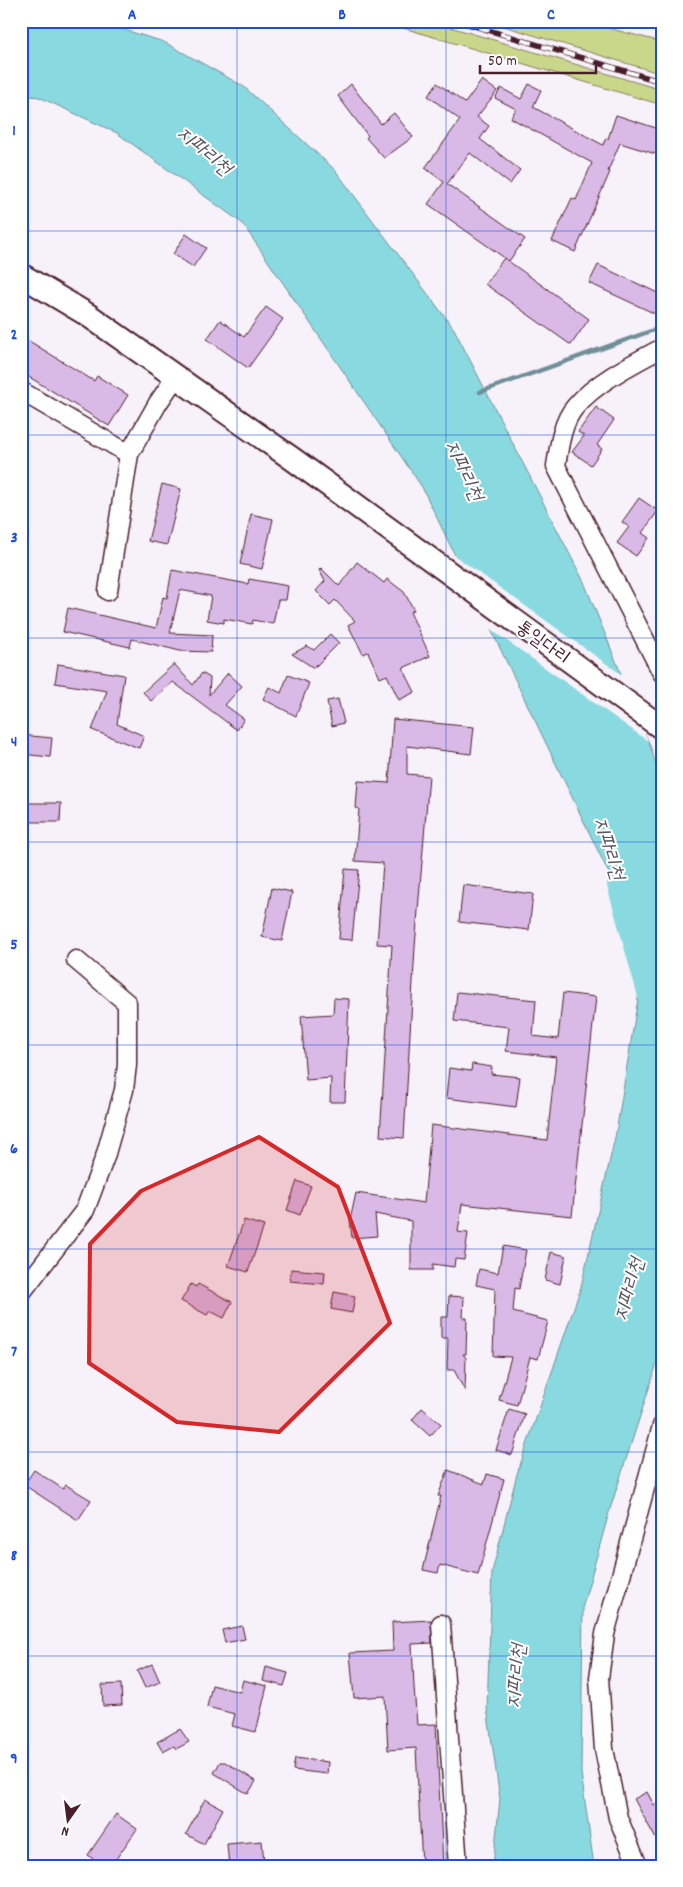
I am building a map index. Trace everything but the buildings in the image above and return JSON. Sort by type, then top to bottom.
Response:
[{"type":"main road","name":"통일다리","points":[[21,275],[88,315],[445,568],[662,728]]},
{"type":"street","points":[[662,348],[615,374],[574,407],[562,432],[556,466],[662,673]]},
{"type":"street","points":[[108,591],[129,454],[158,403],[176,378]]},
{"type":"street","points":[[21,391],[129,454]]},
{"type":"street","points":[[21,1293],[85,1210],[104,1157],[124,1090],[127,1065],[127,1003],[76,960]]},
{"type":"street","points":[[638,1866],[618,1818],[606,1759],[599,1678],[605,1634],[662,1426]]},
{"type":"street","points":[[441,1624],[458,1866]]},
{"type":"highlighted area","points":[[259,1137],[338,1187],[390,1323],[279,1432],[177,1422],[89,1363],[90,1244],[141,1191]]},
{"type":"green space","points":[[380,21],[430,21],[662,90],[662,105]]},
{"type":"green space","points":[[487,21],[581,21],[662,42],[662,74]]},
{"type":"water","points":[[21,21],[95,21],[164,42],[243,86],[335,170],[454,329],[584,582],[651,748],[662,786],[662,1348],[610,1509],[583,1605],[581,1773],[594,1866],[493,1866],[500,1799],[487,1708],[492,1572],[517,1474],[581,1287],[616,1133],[646,950],[422,487],[242,223],[117,133],[39,97],[21,95]]},
{"type":"pier","points":[[451,553],[625,677],[648,741],[486,626]]},
{"type":"waterway","points":[[480,392],[662,327]]},
{"type":"waterway","name":"지파리천","points":[[621,884],[653,999]]},
{"type":"railway","points":[[458,21],[662,82]]}]
